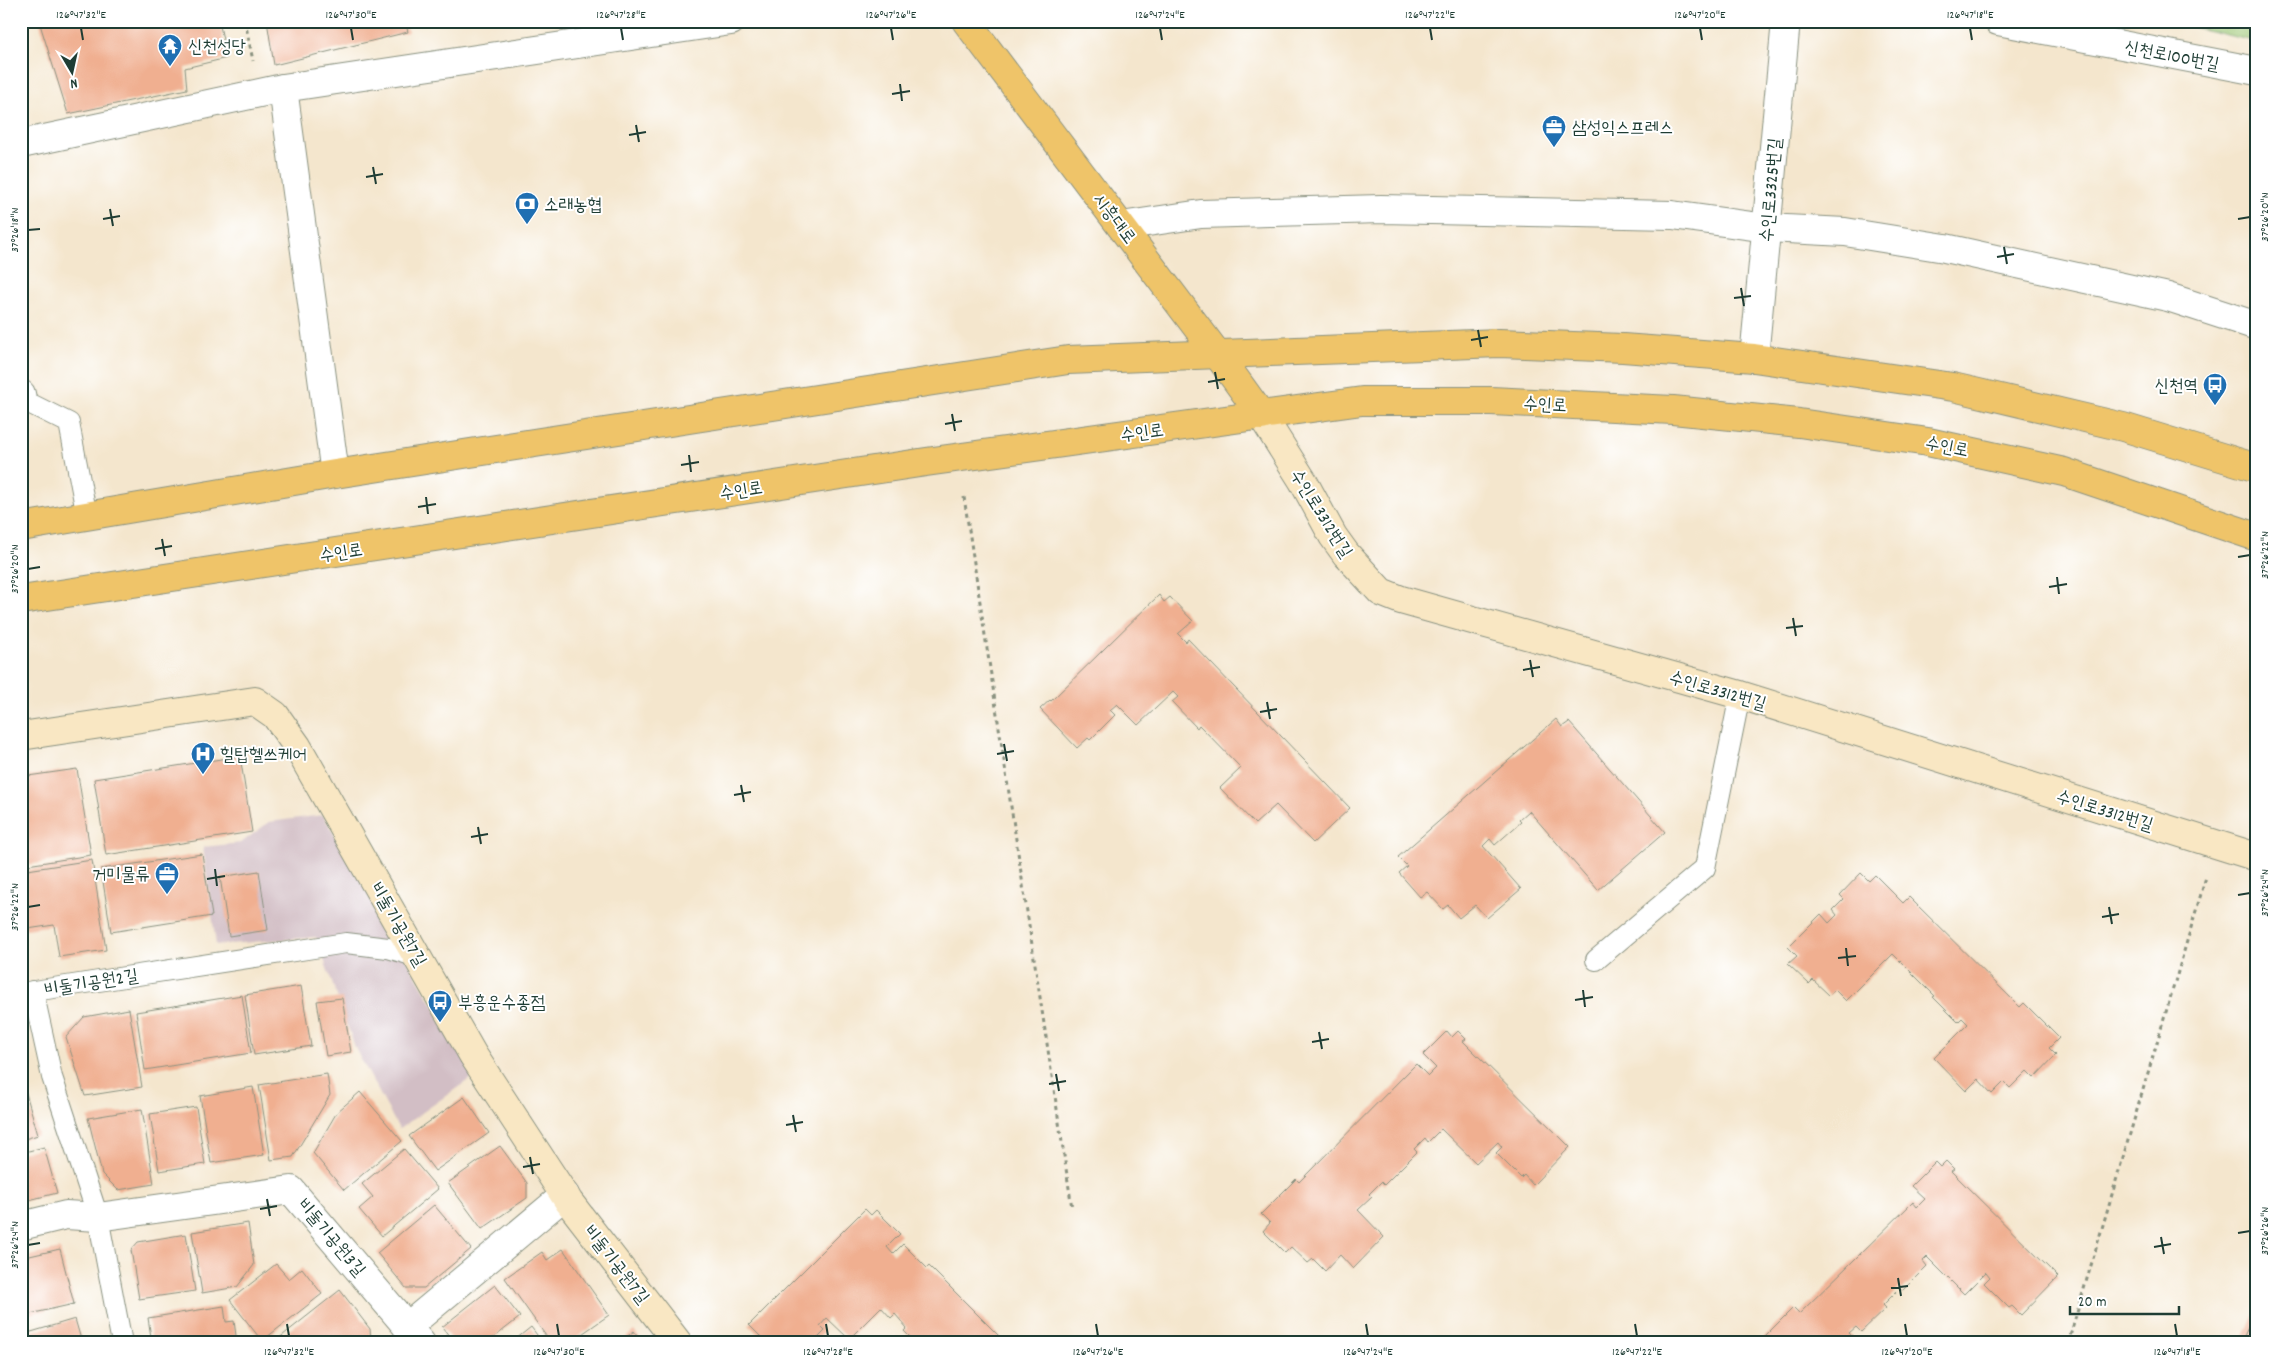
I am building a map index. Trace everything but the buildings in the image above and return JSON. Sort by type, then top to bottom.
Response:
[{"type":"main road","name":"시흥대로","points":[[966,21],[1262,416]]},
{"type":"main road","points":[[21,527],[335,474],[1068,360],[1499,343],[1623,348],[1754,358],[1953,387],[2123,427],[2257,468]]},
{"type":"main road","name":"수인로","points":[[21,600],[926,462],[1362,401],[1491,401],[1673,410],[1799,423],[1928,442],[2064,472],[2257,537]]},
{"type":"street","points":[[21,144],[271,91],[731,21]]},
{"type":"street","name":"수인로3325번길","points":[[1754,358],[1786,21]]},
{"type":"street","name":"신천로100번길","points":[[1998,21],[2257,71]]},
{"type":"street","points":[[271,91],[335,474]]},
{"type":"street","points":[[1121,226],[1201,214],[1381,209],[1672,215],[1767,228],[1845,232],[1945,248],[2168,297],[2257,326]]},
{"type":"street","name":"수인로3312번길","points":[[1262,416],[1303,481],[1333,536],[1368,580],[1381,592],[1401,600],[1740,695],[2257,857]]},
{"type":"street","name":"비둘기공원7길","points":[[21,736],[255,701],[275,715],[297,746],[473,1056],[565,1196],[678,1343]]},
{"type":"street","name":"비둘기공원3길","points":[[98,1216],[291,1190],[414,1335]]},
{"type":"street","points":[[414,1335],[565,1196]]},
{"type":"street","points":[[21,1226],[66,1215],[98,1216]]},
{"type":"lane","points":[[22,397],[69,423],[87,517]]},
{"type":"lane","points":[[1596,960],[1705,868],[1740,695]]},
{"type":"lane","name":"비둘기공원2길","points":[[122,1343],[98,1216],[52,1077],[27,992],[346,943],[388,948],[418,957]]},
{"type":"path","points":[[245,21],[271,91]]},
{"type":"path","points":[[964,497],[1072,1208]]},
{"type":"path","points":[[2068,1343],[2206,877]]},
{"type":"shaded area","points":[[323,815],[474,1076],[399,1129],[356,1050],[316,937],[216,945],[203,847],[241,843],[269,822]]},
{"type":"green space","points":[[2257,21],[2257,42],[2171,22]]},
{"type":"place","name":"신천성당","points":[[170,67]]},
{"type":"place","name":"삼성익스프레스","points":[[1554,148]]},
{"type":"place","name":"소래농협","points":[[527,225]]},
{"type":"place","name":"신천역","points":[[2215,406]]},
{"type":"place","name":"힐탑헬쓰케어","points":[[203,775]]},
{"type":"place","name":"거미물류","points":[[167,895]]},
{"type":"place","name":"부흥운수종점","points":[[440,1023]]}]
